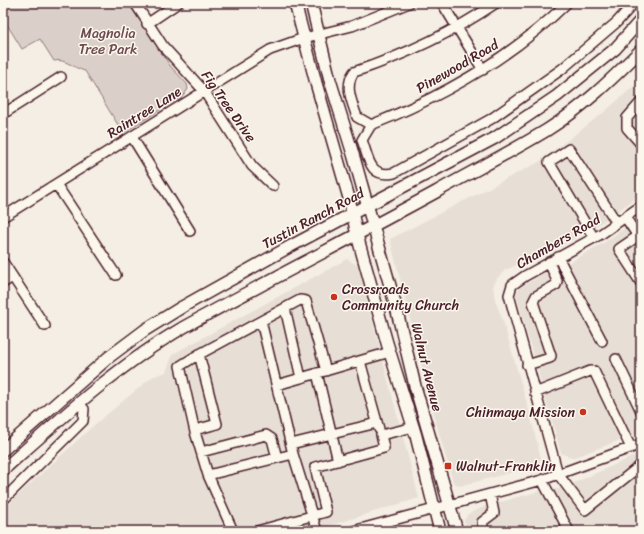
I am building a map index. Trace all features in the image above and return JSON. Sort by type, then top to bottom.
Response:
[{"type":"main road","name":"Walnut Avenue","points":[[295,3],[357,235],[390,352],[414,428],[440,531]]},
{"type":"main road","name":"Walnut Avenue","points":[[311,3],[320,34],[330,80],[368,206],[415,386],[457,531]]},
{"type":"main road","name":"Tustin Ranch Road","points":[[3,450],[109,357],[145,330],[231,279],[495,138],[557,96],[615,49],[641,20]]},
{"type":"main road","points":[[3,470],[92,391],[152,347],[184,328],[373,227],[547,129],[608,83],[641,50]]},
{"type":"main road","points":[[390,352],[405,347]]},
{"type":"street","name":"Fig Tree Drive","points":[[135,3],[147,24],[167,51],[204,91],[252,166],[273,186]]},
{"type":"street","points":[[147,24],[178,3]]},
{"type":"street","name":"Raintree Lane","points":[[3,217],[270,50],[304,38],[352,26],[409,3]]},
{"type":"street","points":[[442,3],[483,70]]},
{"type":"street","points":[[496,3],[457,28],[401,56],[354,72],[348,84],[351,99],[357,117],[371,125],[362,140],[372,168],[377,173],[383,175],[394,173],[491,119],[562,69],[617,22],[634,3]]},
{"type":"street","name":"Pinewood Road","points":[[371,125],[445,91],[483,70],[530,38],[567,3]]},
{"type":"street","points":[[3,114],[61,77]]},
{"type":"street","points":[[641,102],[627,118],[628,128],[641,144]]},
{"type":"street","points":[[132,137],[190,231]]},
{"type":"street","points":[[594,238],[549,162],[569,149],[621,220],[639,235],[619,249],[641,283]]},
{"type":"street","points":[[56,184],[116,275]]},
{"type":"street","name":"Chambers Road","points":[[641,206],[594,238],[549,262],[512,285],[509,295],[558,474],[584,510],[641,465]]},
{"type":"street","points":[[558,258],[602,341]]},
{"type":"street","points":[[3,262],[46,326]]},
{"type":"street","points":[[527,365],[550,358],[551,356],[533,302],[536,296],[556,285],[557,281],[549,262]]},
{"type":"street","points":[[3,283],[12,277]]},
{"type":"street","points":[[233,531],[208,475],[195,430],[180,366],[199,354],[300,300],[306,301],[322,372],[332,435],[338,461]]},
{"type":"street","points":[[285,308],[301,378]]},
{"type":"street","points":[[261,321],[278,385],[292,449],[317,531]]},
{"type":"street","points":[[278,385],[390,352]]},
{"type":"street","points":[[195,430],[217,424],[199,354]]},
{"type":"street","points":[[616,359],[641,411]]},
{"type":"street","points":[[257,531],[326,512],[315,467],[384,448],[360,361]]},
{"type":"street","points":[[354,531],[369,529],[449,505],[542,480],[638,446],[594,371],[590,371],[535,393]]},
{"type":"street","points":[[3,500],[83,421],[84,409],[78,403]]},
{"type":"street","points":[[208,475],[277,458],[292,449],[332,435],[377,423]]},
{"type":"street","points":[[381,435],[414,428]]},
{"type":"street","points":[[201,452],[266,435],[272,439],[277,458]]},
{"type":"street","points":[[542,480],[569,531]]},
{"type":"street","points":[[484,531],[482,522],[494,513],[490,494]]},
{"type":"shaded area","points":[[641,80],[641,194],[607,219],[560,247],[505,270],[498,277],[493,286],[495,300],[502,318],[528,407],[541,458],[537,466],[459,486],[453,482],[438,430],[390,239],[539,162],[603,113]]},
{"type":"shaded area","points":[[641,216],[641,431],[573,458],[561,453],[516,294],[519,288],[556,266],[558,269],[605,242]]},
{"type":"shaded area","points":[[347,259],[358,266],[419,498],[312,531],[3,531],[3,509],[93,426],[152,377],[166,372],[173,354]]},
{"type":"shaded area","points":[[641,453],[641,531],[467,531],[464,521],[468,514],[486,506],[540,491],[541,493],[573,485],[574,483]]},
{"type":"green space","name":"Magnolia Tree Park","points":[[3,3],[128,3],[171,67],[187,84],[188,89],[184,95],[123,133],[85,71],[62,61],[54,61],[40,39],[22,49],[3,18]]},
{"type":"place","name":"Crossroads Community Church","points":[[334,297]]},
{"type":"place","name":"Chinmaya Mission","points":[[583,412]]},
{"type":"place","name":"Walnut-Franklin","points":[[448,466]]}]
